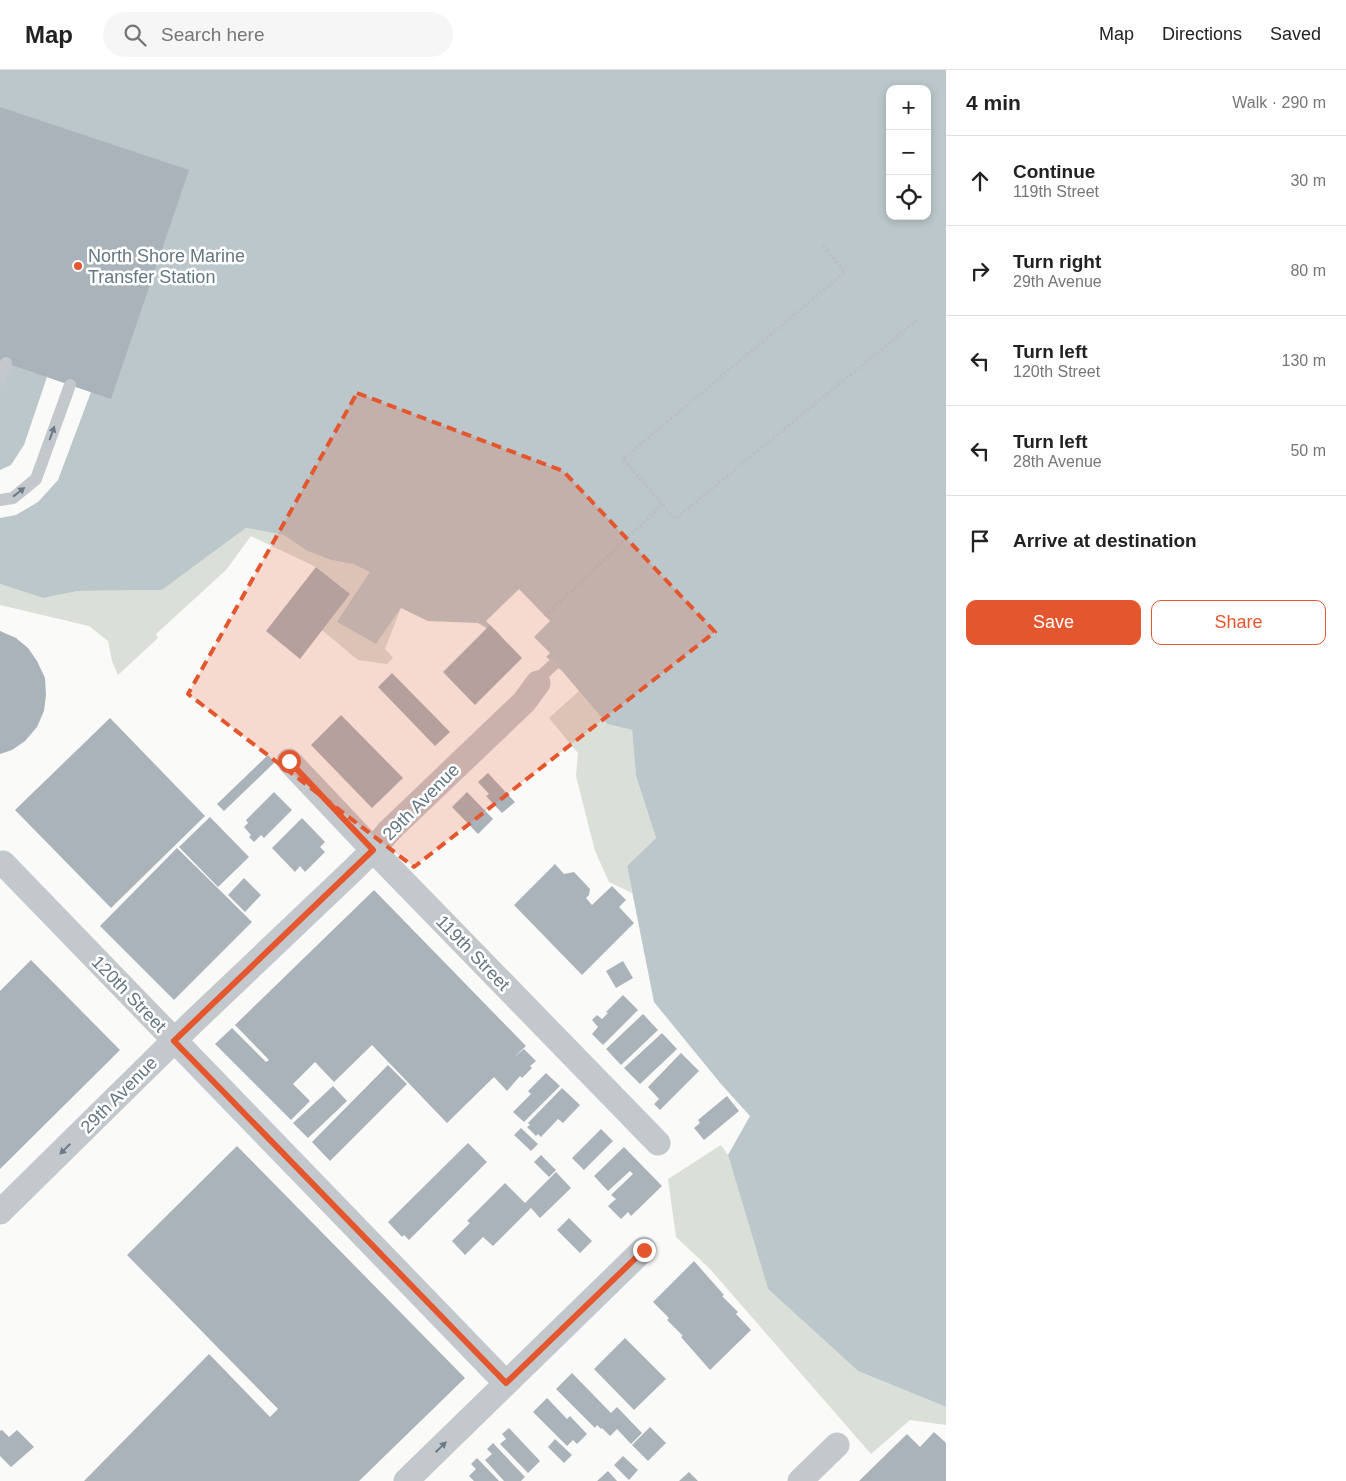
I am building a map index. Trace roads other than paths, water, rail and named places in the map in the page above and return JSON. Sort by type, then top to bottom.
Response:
[{"type":"street","name":"29th Avenue","points":[[0,1212],[174,1041],[373,850],[389,831],[524,702],[545,674]]},
{"type":"street","name":"119th Street","points":[[289,761],[658,1143]]},
{"type":"street","name":"120th Street","points":[[2,865],[506,1383]]},
{"type":"street","points":[[406,1481],[644,1250]]},
{"type":"street","points":[[800,1481],[837,1445]]},
{"type":"lane","points":[[0,379],[6,363]]},
{"type":"lane","points":[[0,500],[13,498],[36,479],[70,385]]},
{"type":"place","name":"North Shore Marine Transfer Station","points":[[78,266]]}]
